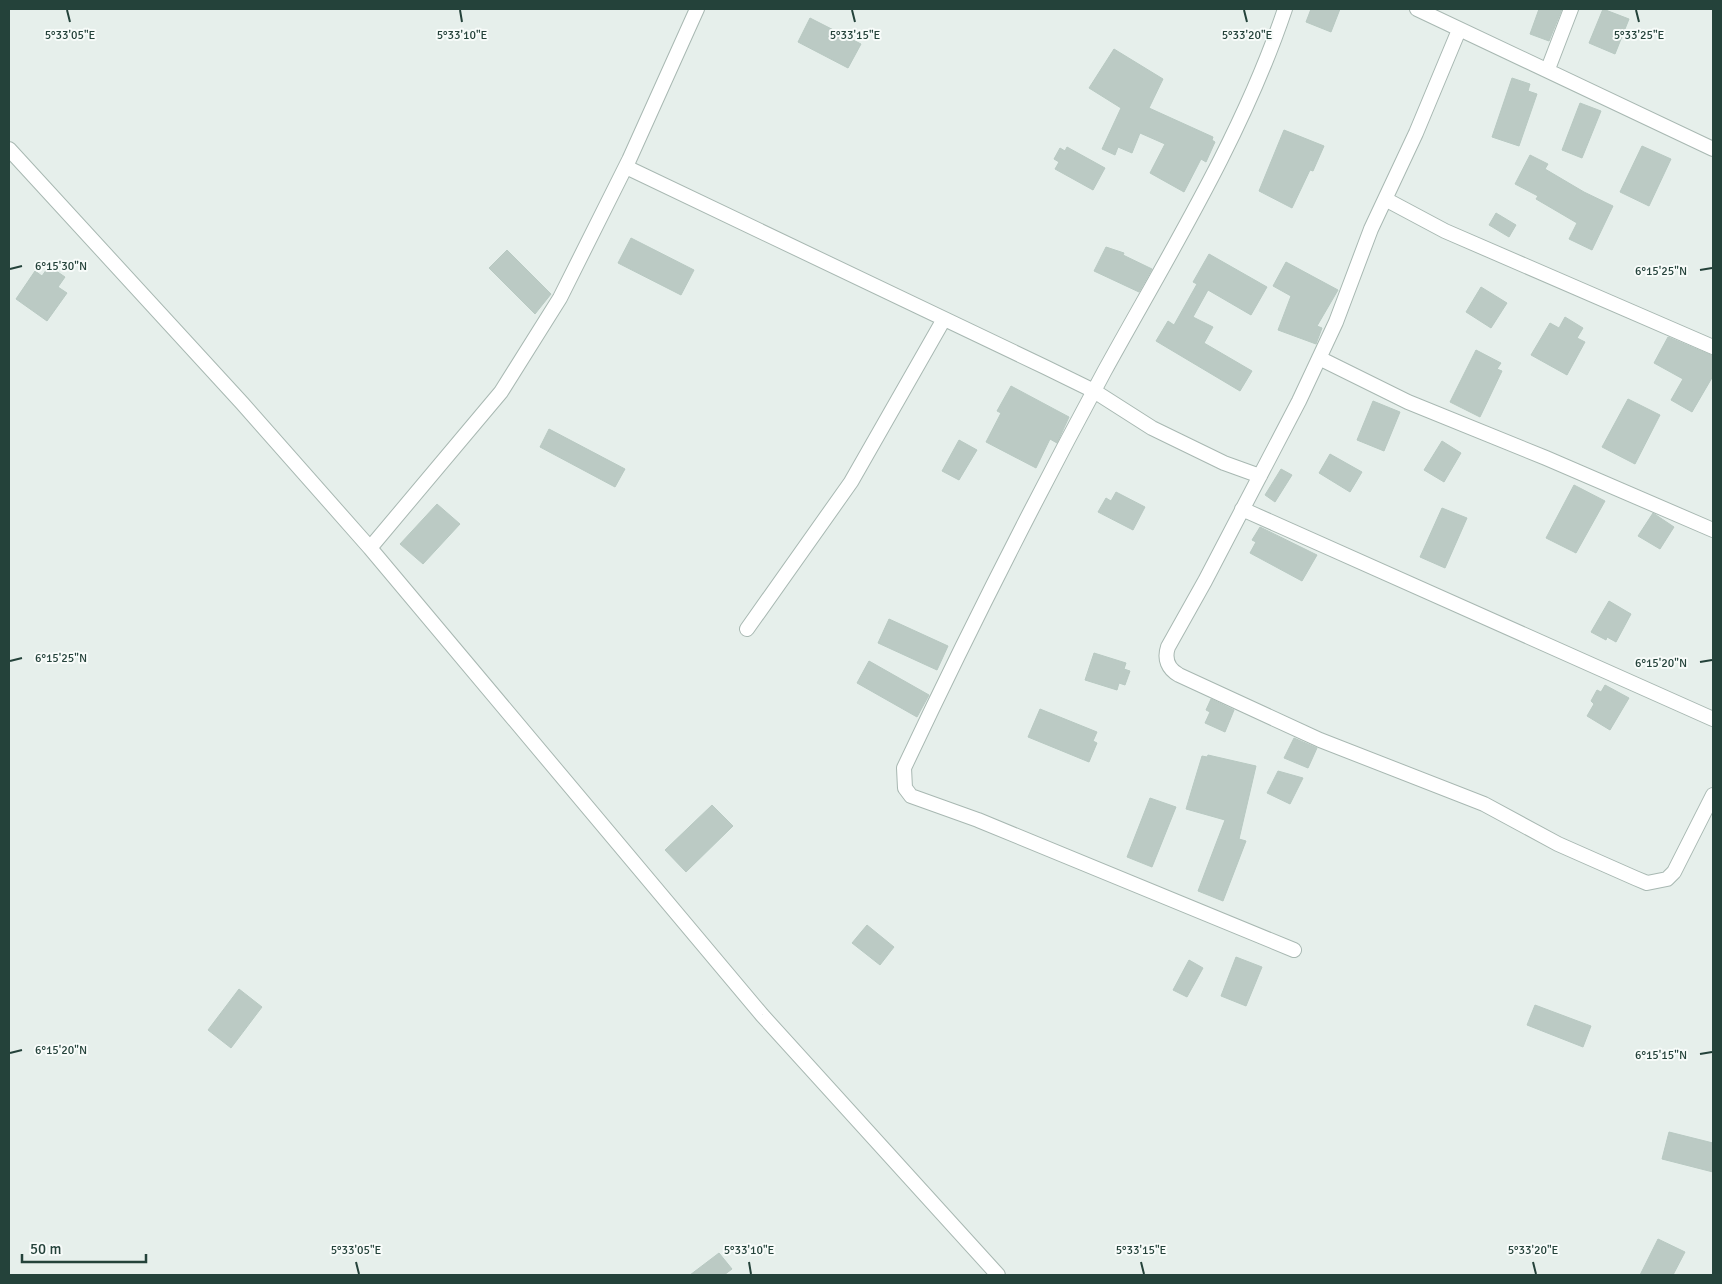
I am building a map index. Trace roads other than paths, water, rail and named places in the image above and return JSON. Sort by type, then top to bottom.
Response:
[{"type":"street","points":[[370,548],[502,392],[560,298],[626,167],[697,9]]},
{"type":"street","points":[[1285,9],[1275,39],[1225,149],[1015,542],[904,768],[905,788],[910,796],[978,820],[1294,950]]},
{"type":"street","points":[[1417,9],[1458,30],[1548,69],[1713,149]]},
{"type":"street","points":[[1548,69],[1571,9]]},
{"type":"street","points":[[1458,30],[1319,358],[1206,581],[1168,647],[1166,658],[1172,671],[1320,740],[1484,804],[1558,844],[1647,883],[1666,879],[1674,872],[1713,795]]},
{"type":"street","points":[[9,149],[242,403],[370,548],[762,1016],[998,1275]]},
{"type":"street","points":[[626,167],[1094,391],[1152,428],[1224,463],[1260,476]]},
{"type":"street","points":[[1385,199],[1445,230],[1713,347]]},
{"type":"street","points":[[746,629],[851,482],[944,319]]},
{"type":"street","points":[[1319,358],[1408,402],[1546,458],[1713,530]]},
{"type":"street","points":[[1242,509],[1713,719]]}]
